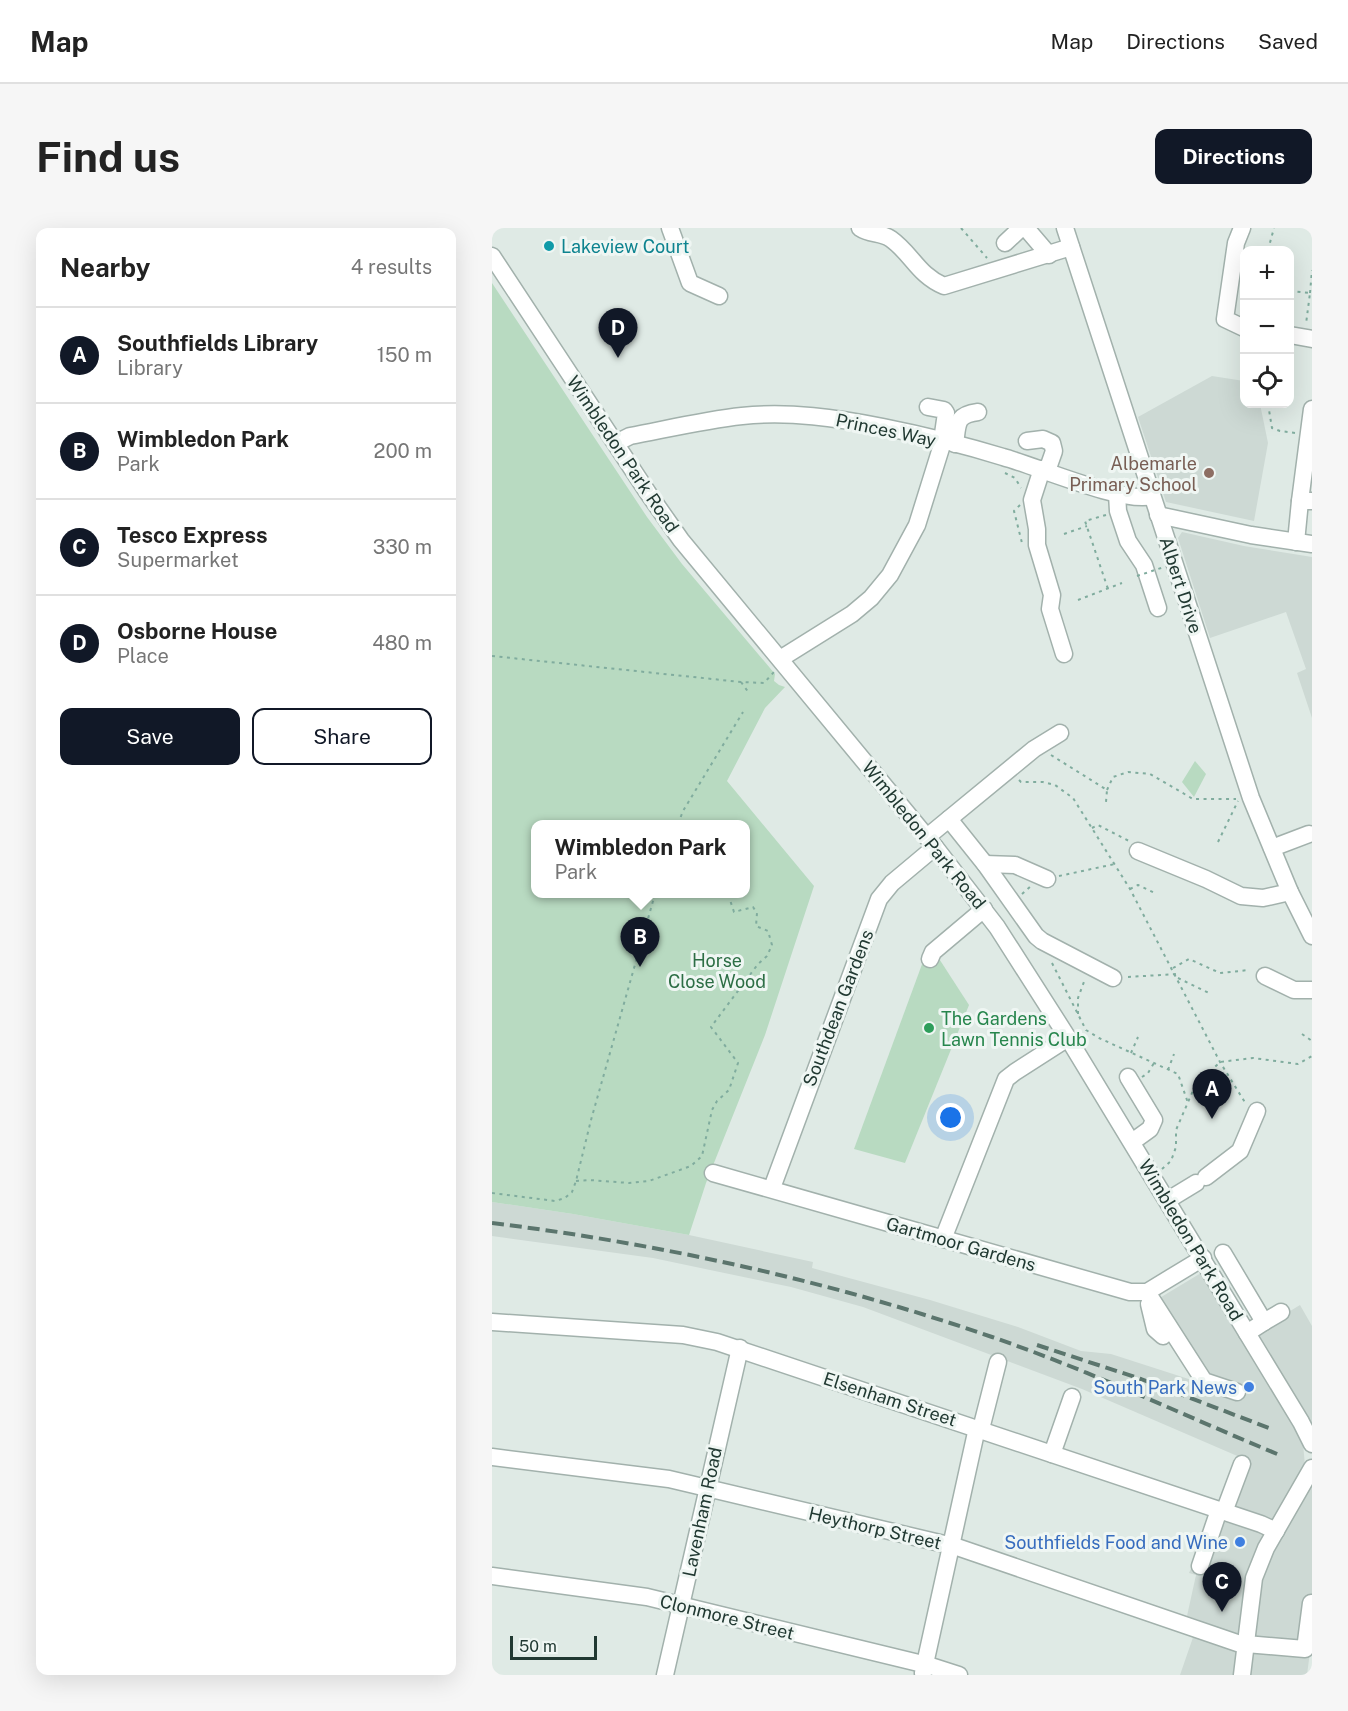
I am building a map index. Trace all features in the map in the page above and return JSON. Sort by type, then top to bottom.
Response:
[{"type":"street","points":[[670,228],[690,283],[719,296]]},
{"type":"street","points":[[860,228],[870,234],[882,234],[893,241],[929,280],[944,286],[1071,247]]},
{"type":"street","points":[[1005,243],[1021,228]]},
{"type":"street","points":[[1026,228],[1049,255]]},
{"type":"street","name":"Albert Drive","points":[[1065,228],[1251,798],[1290,892],[1312,936]]},
{"type":"street","points":[[1240,325],[1225,319],[1236,243],[1242,228]]},
{"type":"street","name":"Wimbledon Park Road","points":[[492,255],[681,540],[777,665],[931,842],[984,909],[1068,1038],[1168,1200],[1312,1444]]},
{"type":"street","points":[[928,407],[944,410],[946,413],[948,443]]},
{"type":"street","points":[[1158,515],[1304,543],[1308,433],[1312,409]]},
{"type":"street","points":[[777,665],[852,614],[871,598],[890,575],[916,525],[960,418],[966,413],[978,412]]},
{"type":"street","name":"Princes Way","points":[[616,443],[630,436],[648,432],[742,416],[828,417],[883,427],[1001,456],[1045,470],[1118,503],[1152,496]]},
{"type":"street","points":[[1027,441],[1043,439],[1052,443],[1054,451],[1032,500],[1037,545],[1052,595],[1050,609],[1064,654]]},
{"type":"street","points":[[1118,503],[1128,541],[1144,565],[1158,608]]},
{"type":"street","name":"Southdean Gardens","points":[[772,1188],[879,899],[949,819],[1034,749],[1060,733]]},
{"type":"street","points":[[949,819],[1042,941],[1113,978]]},
{"type":"street","points":[[1272,848],[1309,834]]},
{"type":"street","points":[[1134,846],[1241,896],[1263,898],[1290,892]]},
{"type":"street","points":[[985,864],[1015,865],[1047,879]]},
{"type":"street","points":[[930,959],[933,952],[984,909]]},
{"type":"street","points":[[1265,976],[1294,990],[1312,990]]},
{"type":"street","points":[[943,1239],[1006,1079],[1068,1038]]},
{"type":"street","points":[[1128,1077],[1154,1120],[1150,1129],[1132,1142]]},
{"type":"street","points":[[1168,1200],[1201,1180],[1240,1151],[1257,1111]]},
{"type":"street","name":"Gartmoor Gardens","points":[[713,1173],[1130,1292],[1146,1292]]},
{"type":"street","points":[[1223,1253],[1264,1322]]},
{"type":"street","points":[[1146,1292],[1203,1258]]},
{"type":"street","points":[[1146,1292],[1155,1329],[1163,1336]]},
{"type":"street","points":[[1146,1292],[1204,1381],[1237,1392]]},
{"type":"street","points":[[1247,1333],[1281,1312]]},
{"type":"street","name":"Elsenham Street","points":[[492,1322],[683,1335],[740,1348],[1276,1531]]},
{"type":"street","name":"Lavenham Road","points":[[665,1675],[740,1348]]},
{"type":"street","points":[[924,1670],[979,1429],[998,1362]]},
{"type":"street","points":[[1052,1454],[1072,1397]]},
{"type":"street","name":"Heythorp Street","points":[[492,1457],[653,1476],[952,1546],[1246,1645],[1305,1649],[1310,1632]]},
{"type":"street","points":[[1200,1566],[1242,1464]]},
{"type":"street","points":[[1242,1675],[1254,1578],[1258,1565],[1312,1468]]},
{"type":"street","name":"Clonmore Street","points":[[492,1576],[647,1597],[924,1670],[959,1675]]},
{"type":"street","points":[[1310,1632],[1311,1604]]},
{"type":"path","points":[[961,228],[998,270]]},
{"type":"path","points":[[1269,246],[1274,228]]},
{"type":"path","points":[[1302,337],[1312,270]]},
{"type":"path","points":[[1294,291],[1310,293]]},
{"type":"path","points":[[1269,408],[1272,428],[1280,431],[1308,433]]},
{"type":"path","points":[[1108,589],[1085,521],[1118,503]]},
{"type":"path","points":[[1064,534],[1087,526]]},
{"type":"path","points":[[1137,576],[1164,567]]},
{"type":"path","points":[[1078,600],[1122,583]]},
{"type":"path","points":[[492,656],[764,683],[777,665]]},
{"type":"path","points":[[741,682],[749,693]]},
{"type":"path","points":[[680,820],[688,802],[743,712]]},
{"type":"path","points":[[1034,749],[1056,756],[1107,790]]},
{"type":"path","points":[[1009,770],[1021,782],[1043,782],[1055,785],[1073,798],[1130,889],[1220,1062],[1245,1103],[1257,1111]]},
{"type":"path","points":[[1106,801],[1107,790],[1113,777],[1128,772],[1150,774],[1193,799],[1239,799],[1218,842]]},
{"type":"path","points":[[1092,828],[1098,825],[1134,846]]},
{"type":"path","points":[[1015,906],[1021,896],[1033,885],[1047,879],[1115,864]]},
{"type":"path","points":[[1130,889],[1138,885],[1157,894]]},
{"type":"path","points":[[492,1192],[555,1201],[565,1198],[572,1192],[655,898]]},
{"type":"path","points":[[576,1181],[628,1183],[649,1181],[691,1166],[702,1156],[712,1110],[717,1101],[729,1090],[738,1063],[711,1027],[758,964],[767,956],[772,945],[768,931],[756,926],[757,913],[753,907],[734,912],[729,898]]},
{"type":"path","points":[[1173,968],[1189,959],[1220,973],[1249,970]]},
{"type":"path","points":[[1051,961],[1086,1030],[1178,1074],[1188,1103]]},
{"type":"path","points":[[1080,1019],[1077,1009],[1078,998],[1086,982],[1081,961]]},
{"type":"path","points":[[1113,978],[1176,974]]},
{"type":"path","points":[[1178,978],[1211,993]]},
{"type":"path","points":[[1302,1034],[1312,1041]]},
{"type":"path","points":[[1131,1053],[1138,1037]]},
{"type":"path","points":[[1168,1070],[1174,1054]]},
{"type":"path","points":[[1152,1175],[1166,1167],[1171,1161],[1176,1147],[1174,1135],[1195,1086],[1220,1062],[1253,1058],[1298,1064],[1312,1056]]},
{"type":"shaded area","name":"Albemarle Primary School","points":[[1212,376],[1240,380],[1240,408],[1261,408],[1268,443],[1254,521],[1166,502],[1138,417]]},
{"type":"shaded area","name":"Albemarle Primary School","points":[[1182,532],[1244,546],[1312,557],[1312,718],[1297,673],[1306,669],[1286,612],[1210,638],[1178,538]]},
{"type":"shaded area","points":[[492,1202],[689,1235],[813,1262],[812,1268],[1018,1327],[1081,1351],[1111,1354],[1201,1383],[1153,1302],[1201,1273],[1241,1337],[1262,1328],[1300,1305],[1312,1326],[1312,1427],[1303,1443],[1305,1466],[1312,1484],[1312,1636],[1307,1675],[1180,1675],[1199,1620],[1187,1616],[1196,1575],[1189,1573],[1242,1458],[1082,1389],[863,1307],[791,1287],[653,1258],[492,1236]]},
{"type":"green space","name":"Horse Close Wood","points":[[492,283],[647,517],[682,564],[775,674],[774,681],[785,687],[765,708],[727,781],[814,886],[765,1035],[706,1183],[689,1235],[492,1202]]},
{"type":"green space","points":[[1195,761],[1206,774],[1194,797],[1182,782]]},
{"type":"green space","name":"The Gardens Lawn Tennis Club","points":[[928,948],[936,954],[969,1005],[905,1163],[854,1149]]},
{"type":"railway","points":[[492,1223],[619,1242],[745,1267],[931,1317],[1029,1350],[1282,1456]]},
{"type":"railway","points":[[1037,1345],[1141,1379],[1274,1430]]},
{"type":"place","name":"Lakeview Court","points":[[549,246]]},
{"type":"place","name":"Osborne House","points":[[618,358]]},
{"type":"place","name":"Albemarle Primary School","points":[[1209,473]]},
{"type":"place","name":"Wimbledon Park","points":[[640,967]]},
{"type":"place","name":"The Gardens Lawn Tennis Club","points":[[929,1028]]},
{"type":"place","name":"Southfields Library","points":[[1212,1119]]},
{"type":"place","name":"South Park News","points":[[1249,1387]]},
{"type":"place","name":"Southfields Food and Wine","points":[[1240,1542]]},
{"type":"place","name":"Tesco Express","points":[[1222,1612]]}]
